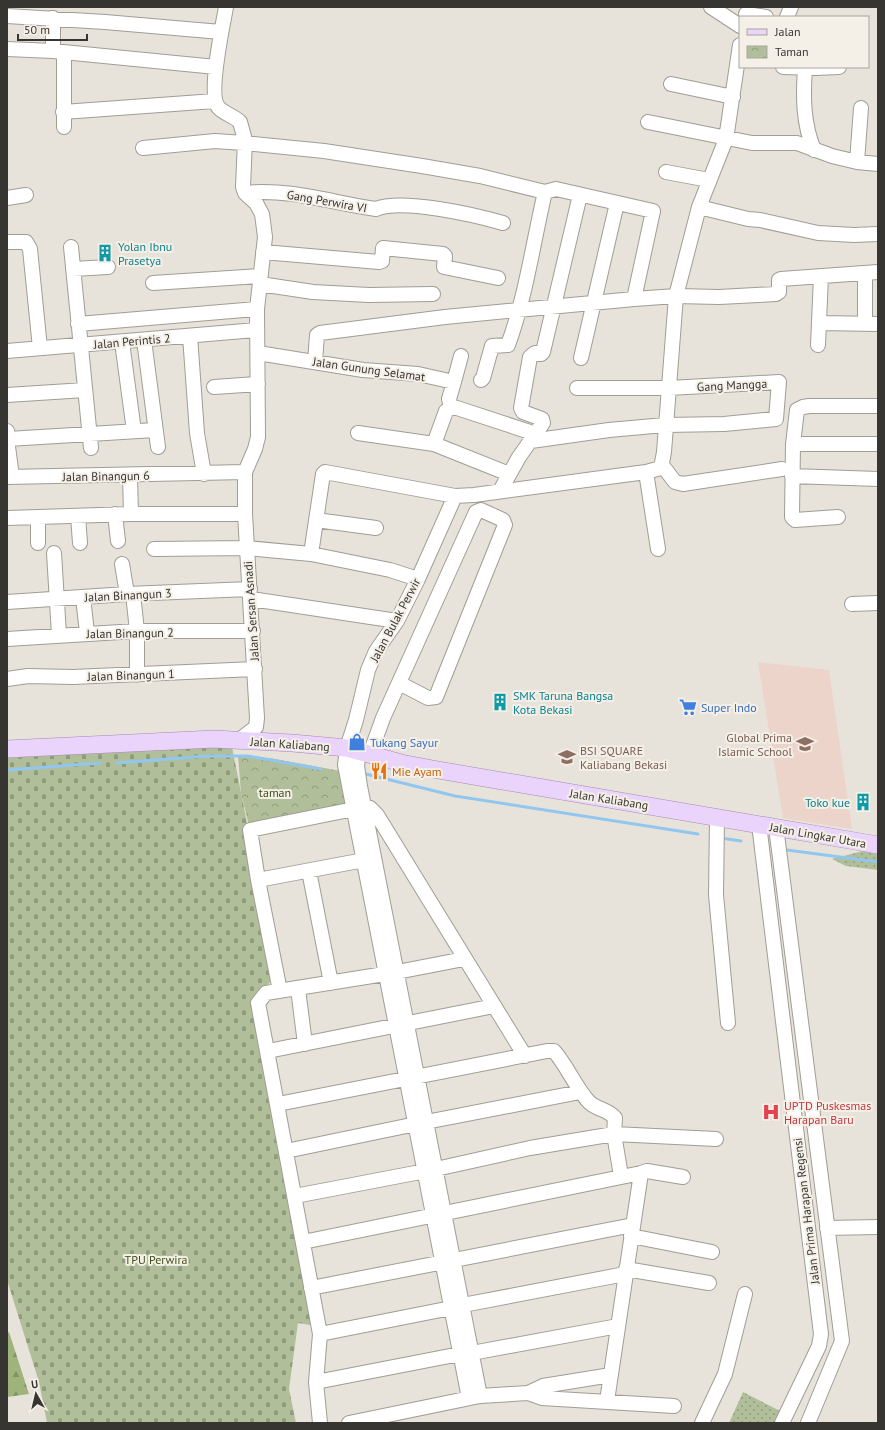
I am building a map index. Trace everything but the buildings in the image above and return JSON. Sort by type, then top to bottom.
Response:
[{"type":"main road","name":"Jalan Kaliabang","points":[[7,750],[214,739],[292,743],[356,757],[401,763],[717,822],[760,837]]},
{"type":"main road","name":"Jalan Lingkar Utara","points":[[760,837],[878,845]]},
{"type":"street","points":[[226,7],[216,67],[215,101],[219,108],[240,122],[244,143],[242,179],[245,192],[256,203],[262,214],[265,238],[257,309],[258,437],[255,449],[245,472]]},
{"type":"street","points":[[711,7],[745,16]]},
{"type":"street","points":[[14,13],[53,18],[221,32]]},
{"type":"street","points":[[53,18],[58,52],[64,127]]},
{"type":"street","points":[[7,49],[58,52],[216,67]]},
{"type":"street","points":[[311,554],[323,474],[325,472],[455,496],[646,472],[661,468],[676,296],[699,207],[726,139],[738,62]]},
{"type":"street","points":[[805,68],[804,112],[807,132],[814,150]]},
{"type":"street","points":[[671,84],[733,96]]},
{"type":"street","points":[[63,112],[215,101]]},
{"type":"street","points":[[857,162],[861,108]]},
{"type":"street","points":[[648,122],[726,139],[752,143],[797,143],[814,150],[857,162],[878,164]]},
{"type":"street","points":[[143,148],[215,141],[324,151],[480,176],[545,192],[556,189],[653,211],[634,299]]},
{"type":"street","points":[[666,172],[709,180]]},
{"type":"street","name":"Gang Perwira VI","points":[[245,192],[301,195],[376,209],[399,204],[442,210],[503,223]]},
{"type":"street","points":[[481,380],[483,378],[492,346],[508,345],[519,309],[545,192]]},
{"type":"street","points":[[7,198],[26,195]]},
{"type":"street","points":[[500,491],[543,420],[523,412],[521,408],[530,357],[534,353],[541,354],[543,352],[580,195]]},
{"type":"street","points":[[581,358],[617,203]]},
{"type":"street","points":[[699,207],[748,219],[760,220],[818,233],[854,235],[878,234]]},
{"type":"street","points":[[7,242],[26,242],[30,249],[40,348]]},
{"type":"street","points":[[71,247],[72,270],[91,448]]},
{"type":"street","points":[[263,252],[379,262],[382,261],[383,248],[443,254],[445,256],[444,267],[498,278]]},
{"type":"street","points":[[72,270],[108,267]]},
{"type":"street","points":[[314,362],[317,335],[320,333],[519,309],[594,302],[676,296],[719,297],[776,294],[779,292],[779,280],[781,279],[871,272],[872,324],[819,323]]},
{"type":"street","points":[[818,345],[821,276]]},
{"type":"street","points":[[153,283],[260,280],[313,292],[369,295],[433,294]]},
{"type":"street","points":[[78,324],[257,309]]},
{"type":"street","name":"Jalan Perintis 2","points":[[7,351],[257,330]]},
{"type":"street","points":[[190,336],[197,433],[204,474]]},
{"type":"street","points":[[144,340],[158,447]]},
{"type":"street","points":[[122,342],[134,431]]},
{"type":"street","name":"Jalan Gunung Selamat","points":[[258,353],[363,370],[418,374],[454,382]]},
{"type":"street","points":[[451,408],[449,399],[461,356]]},
{"type":"street","name":"Gang Mangga","points":[[665,425],[724,424],[776,419],[779,398],[779,382],[669,388]]},
{"type":"street","points":[[214,387],[258,384]]},
{"type":"street","points":[[577,388],[669,388]]},
{"type":"street","points":[[7,395],[85,390]]},
{"type":"street","points":[[838,517],[795,520],[792,517],[787,472],[798,410],[803,407],[878,406]]},
{"type":"street","points":[[434,444],[446,411],[451,408],[457,408],[533,438],[665,425]]},
{"type":"street","points":[[10,477],[7,436],[90,434],[155,430]]},
{"type":"street","points":[[358,433],[434,444],[509,474]]},
{"type":"street","points":[[793,444],[878,444]]},
{"type":"street","points":[[662,465],[675,482],[683,484],[787,472],[878,479]]},
{"type":"street","name":"Jalan Binangun 6","points":[[10,477],[245,472]]},
{"type":"street","name":"Jalan Sersan Asnadi","points":[[238,741],[256,727],[257,703],[245,514],[245,472]]},
{"type":"street","points":[[646,472],[658,549]]},
{"type":"street","points":[[130,475],[131,514]]},
{"type":"street","name":"Jalan Bulak Perwir","points":[[356,757],[356,720],[368,670],[376,651],[396,621],[418,579],[455,496]]},
{"type":"street","points":[[399,683],[428,698],[436,697],[505,525],[503,520],[481,510],[476,512],[399,683],[379,728],[356,757],[355,787],[474,1397]]},
{"type":"street","points":[[7,518],[115,514],[245,514]]},
{"type":"street","points":[[115,514],[118,541]]},
{"type":"street","points":[[78,516],[80,542]]},
{"type":"street","points":[[38,517],[38,543]]},
{"type":"street","points":[[316,520],[376,528]]},
{"type":"street","points":[[154,549],[247,548],[311,554],[390,570],[418,579]]},
{"type":"street","points":[[54,553],[59,635]]},
{"type":"street","points":[[122,564],[130,594],[137,631],[137,675]]},
{"type":"street","name":"Jalan Binangun 3","points":[[7,602],[130,594],[250,594],[396,621]]},
{"type":"street","points":[[83,597],[87,633]]},
{"type":"street","points":[[852,604],[878,603]]},
{"type":"street","name":"Jalan Binangun 2","points":[[7,639],[137,631],[253,631]]},
{"type":"street","name":"Jalan Binangun 1","points":[[7,679],[28,676],[73,677],[255,669]]},
{"type":"street","points":[[359,808],[364,860],[391,973]]},
{"type":"street","points":[[280,991],[258,880],[250,830],[359,808],[370,808],[377,815],[524,1056]]},
{"type":"street","points":[[717,822],[718,847],[716,895],[728,1023]]},
{"type":"street","name":"Jalan Prima Harapan Regensi","points":[[760,837],[802,1098],[827,1228],[842,1341],[830,1343],[782,1423]]},
{"type":"street","name":"Jalan Prima Harapan Regensi","points":[[778,839],[802,1098],[830,1343],[808,1423]]},
{"type":"street","points":[[258,880],[364,860]]},
{"type":"street","points":[[309,871],[331,983]]},
{"type":"street","points":[[320,1423],[316,1382],[320,1334],[258,1003],[266,993],[298,989],[464,959]]},
{"type":"street","points":[[298,989],[305,1044]]},
{"type":"street","points":[[268,1051],[494,1006]]},
{"type":"street","points":[[278,1104],[547,1051],[554,1051],[580,1092],[591,1104],[607,1110],[615,1118],[614,1134],[621,1176]]},
{"type":"street","points":[[286,1151],[580,1092]]},
{"type":"street","points":[[295,1196],[430,1170],[530,1148],[614,1134],[716,1139]]},
{"type":"street","points":[[303,1242],[641,1172],[647,1171],[683,1176]]},
{"type":"street","points":[[607,1401],[641,1172]]},
{"type":"street","points":[[827,1228],[878,1227]]},
{"type":"street","points":[[311,1288],[448,1262],[632,1230],[712,1252]]},
{"type":"street","points":[[320,1334],[626,1272],[710,1283]]},
{"type":"street","points":[[702,1423],[725,1374],[745,1294]]},
{"type":"street","points":[[316,1382],[618,1326]]},
{"type":"street","points":[[349,1423],[415,1416],[474,1397],[528,1393],[543,1386],[611,1375]]},
{"type":"street","points":[[528,1393],[542,1398],[674,1406]]},
{"type":"shaded area","name":"Global Prima Islamic School","points":[[758,662],[829,670],[852,829],[783,818]]},
{"type":"green space","name":"TPU Perwira","points":[[232,747],[277,975],[253,1000],[322,1327],[298,1323],[289,1389],[296,1423],[47,1423],[39,1382],[7,1280],[7,758],[118,751]]},
{"type":"green space","name":"taman","points":[[238,756],[270,758],[346,772],[354,808],[250,830],[241,793]]},
{"type":"green space","points":[[878,847],[878,870],[846,866],[832,859]]},
{"type":"green space","points":[[9,1332],[29,1394],[7,1397],[7,1333]]},
{"type":"green space","points":[[743,1392],[782,1412],[777,1423],[729,1423]]},
{"type":"waterway","points":[[117,763],[207,756],[248,756],[321,769]]},
{"type":"waterway","points":[[7,770],[100,763]]},
{"type":"waterway","points":[[366,774],[455,796],[698,834]]},
{"type":"waterway","points":[[721,838],[741,841]]},
{"type":"waterway","points":[[787,850],[878,862]]},
{"type":"place","name":"Yolan Ibnu Prasetya","points":[[105,253]]},
{"type":"place","name":"SMK Taruna Bangsa Kota Bekasi","points":[[500,702]]},
{"type":"place","name":"Super Indo","points":[[688,707]]},
{"type":"place","name":"Tukang Sayur","points":[[357,742]]},
{"type":"place","name":"Global Prima Islamic School","points":[[805,744]]},
{"type":"place","name":"BSI SQUARE Kaliabang Bekasi","points":[[567,757]]},
{"type":"place","name":"Mie Ayam","points":[[379,771]]},
{"type":"place","name":"Toko kue","points":[[863,802]]},
{"type":"place","name":"UPTD Puskesmas Harapan Baru","points":[[771,1112]]}]
